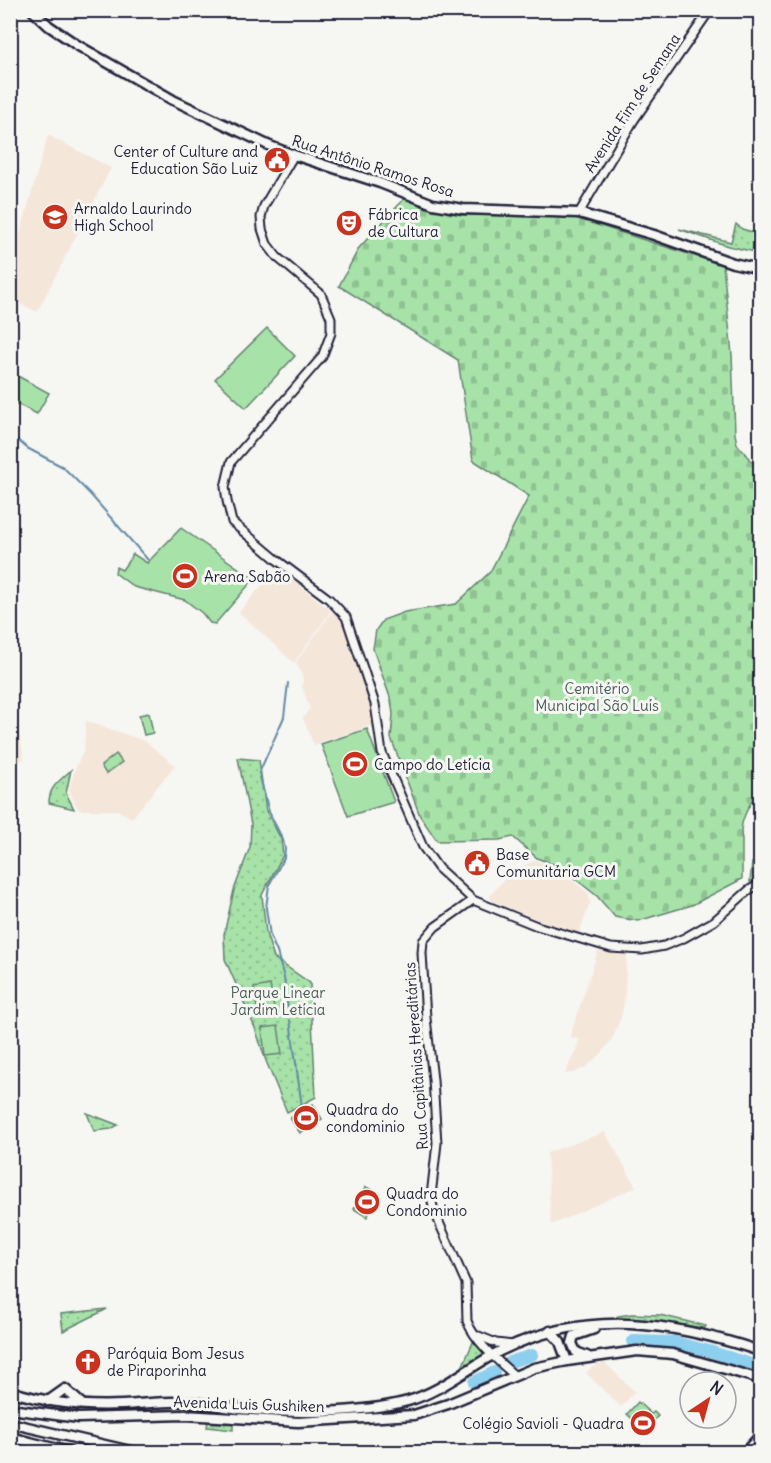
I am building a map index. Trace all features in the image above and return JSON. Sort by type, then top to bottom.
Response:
[{"type":"main road","name":"Rua Antônio Ramos Rosa","points":[[32,10],[39,18],[77,45],[173,100],[294,155],[380,183],[433,204],[449,207],[579,213],[654,235],[733,263],[760,268]]},
{"type":"main road","name":"Avenida Luis Gushiken","points":[[46,1401],[83,1405],[186,1402],[243,1410],[281,1411],[377,1407],[424,1395],[513,1344],[550,1331],[607,1324],[669,1327],[717,1337],[760,1351]]},
{"type":"main road","points":[[596,1358],[576,1352],[573,1347],[574,1337],[607,1324]]},
{"type":"main road","points":[[550,1331],[560,1342],[567,1361]]},
{"type":"main road","name":"Avenida Luis Gushiken","points":[[10,1409],[79,1418],[185,1415],[288,1422],[414,1415],[428,1412],[534,1368],[637,1351],[663,1352],[703,1361],[760,1379]]},
{"type":"main road","points":[[10,1391],[46,1401],[65,1389],[83,1405]]},
{"type":"main road","points":[[10,1423],[135,1452]]},
{"type":"main road","points":[[745,1452],[760,1436]]},
{"type":"main road","points":[[10,1437],[69,1452]]},
{"type":"street","name":"Avenida Fim de Semana","points":[[579,213],[634,120],[710,10]]},
{"type":"street","points":[[294,155],[264,206],[261,217],[262,230],[267,244],[277,257],[321,294],[331,318],[331,333],[322,357],[231,462],[225,487],[232,522],[329,599],[346,617],[375,704],[382,753],[423,847],[438,868],[473,900],[512,918],[611,948],[642,950],[664,946],[704,928],[749,890],[760,884]]},
{"type":"street","name":"Rua Capitânias Hereditárias","points":[[473,900],[435,927],[423,941],[426,1018],[434,1080],[437,1143],[431,1196],[433,1207],[466,1283],[467,1321],[474,1334],[515,1376]]},
{"type":"street","points":[[474,1334],[489,1341],[513,1344]]},
{"type":"shaded area","name":"Arnaldo Laurindo High School","points":[[48,135],[111,168],[37,312],[11,299],[11,266]]},
{"type":"shaded area","points":[[278,567],[331,611],[294,663],[239,612]]},
{"type":"shaded area","points":[[332,612],[341,617],[374,717],[373,725],[314,745],[303,718],[310,708],[302,687],[303,677],[296,662]]},
{"type":"shaded area","points":[[10,715],[19,733],[24,759],[11,767]]},
{"type":"shaded area","points":[[86,721],[145,741],[175,765],[132,818],[117,810],[79,810],[73,799],[69,790],[84,750]]},
{"type":"shaded area","points":[[535,860],[558,869],[588,893],[590,903],[578,936],[492,901],[490,896],[508,875]]},
{"type":"shaded area","points":[[598,951],[627,955],[621,1017],[612,1039],[601,1054],[586,1067],[565,1074],[580,1040],[570,1036]]},
{"type":"shaded area","points":[[605,1132],[636,1187],[551,1225],[547,1153]]},
{"type":"shaded area","points":[[604,1362],[635,1392],[621,1407],[586,1373]]},
{"type":"green space","name":"Cemitério Municipal São Luís","points":[[405,198],[463,215],[569,216],[723,265],[732,355],[735,434],[737,444],[760,471],[760,787],[746,812],[742,826],[742,879],[692,905],[638,921],[615,917],[597,896],[560,867],[537,858],[513,837],[499,840],[437,841],[420,816],[391,738],[393,714],[391,700],[373,649],[376,630],[383,620],[405,612],[456,604],[490,572],[529,496],[473,460],[458,360],[339,286],[359,248]]},
{"type":"green space","points":[[736,224],[742,229],[760,234],[760,253],[728,246],[679,229],[731,242]]},
{"type":"green space","points":[[267,328],[295,356],[246,408],[215,379]]},
{"type":"green space","points":[[14,374],[49,393],[37,414],[11,401],[11,379]]},
{"type":"green space","name":"Arena Sabão","points":[[181,528],[254,579],[215,624],[210,623],[202,613],[185,600],[134,587],[115,573],[116,567],[122,570],[133,554],[147,563]]},
{"type":"green space","points":[[149,713],[153,733],[144,735],[139,715]]},
{"type":"green space","name":"Campo do Letícia","points":[[367,729],[394,802],[348,816],[321,744]]},
{"type":"green space","points":[[116,754],[122,762],[106,774],[101,766]]},
{"type":"green space","name":"Parque Linear Jardim Letícia","points":[[238,758],[259,760],[266,811],[281,839],[283,855],[262,895],[266,933],[274,958],[310,983],[316,1097],[287,1112],[255,1028],[225,959],[224,934],[234,890],[250,847],[251,824]]},
{"type":"green space","points":[[71,770],[66,793],[74,809],[49,803],[53,788]]},
{"type":"green space","points":[[752,863],[760,867],[760,878],[750,882]]},
{"type":"green space","points":[[270,985],[275,1014],[258,1015],[254,988]]},
{"type":"green space","points":[[278,1026],[282,1054],[265,1056],[262,1028]]},
{"type":"green space","name":"Quadra do condominio","points":[[313,1104],[322,1119],[300,1133],[290,1118]]},
{"type":"green space","points":[[87,1113],[118,1125],[111,1129],[94,1131]]},
{"type":"green space","name":"Quadra do Condominio","points":[[366,1187],[380,1194],[367,1217],[354,1209]]},
{"type":"green space","points":[[107,1309],[63,1331],[61,1314]]},
{"type":"green space","points":[[660,1315],[706,1326],[705,1328],[663,1322],[612,1320],[618,1316]]},
{"type":"green space","points":[[474,1340],[486,1355],[460,1372]]},
{"type":"green space","name":"Colégio Savioli - Quadra","points":[[638,1402],[651,1414],[654,1412],[658,1416],[644,1430],[627,1414]]},
{"type":"green space","points":[[208,1421],[233,1423],[233,1430],[207,1427]]},
{"type":"waterway","points":[[10,434],[27,448],[63,467],[148,560]]},
{"type":"waterway","points":[[288,683],[284,717],[259,773],[269,812],[285,849],[284,858],[269,885],[266,908],[270,936],[284,978],[288,1009]]},
{"type":"waterway","points":[[290,1020],[302,1107]]},
{"type":"waterway","points":[[633,1341],[674,1342],[760,1367]]},
{"type":"waterway","points":[[510,1362],[532,1355]]},
{"type":"waterway","points":[[474,1382],[494,1372]]},
{"type":"place","name":"Center of Culture and Education São Luiz","points":[[277,160]]},
{"type":"place","name":"Arnaldo Laurindo High School","points":[[55,217]]},
{"type":"place","name":"Fábrica de Cultura","points":[[349,223]]},
{"type":"place","name":"Arena Sabão","points":[[185,576]]},
{"type":"place","name":"Campo do Letícia","points":[[355,764]]},
{"type":"place","name":"Base Comunitária GCM","points":[[477,863]]},
{"type":"place","name":"Quadra do condominio","points":[[306,1118]]},
{"type":"place","name":"Quadra do Condominio","points":[[367,1202]]},
{"type":"place","name":"Paróquia Bom Jesus de Piraporinha","points":[[88,1362]]},
{"type":"place","name":"Colégio Savioli - Quadra","points":[[643,1423]]}]
